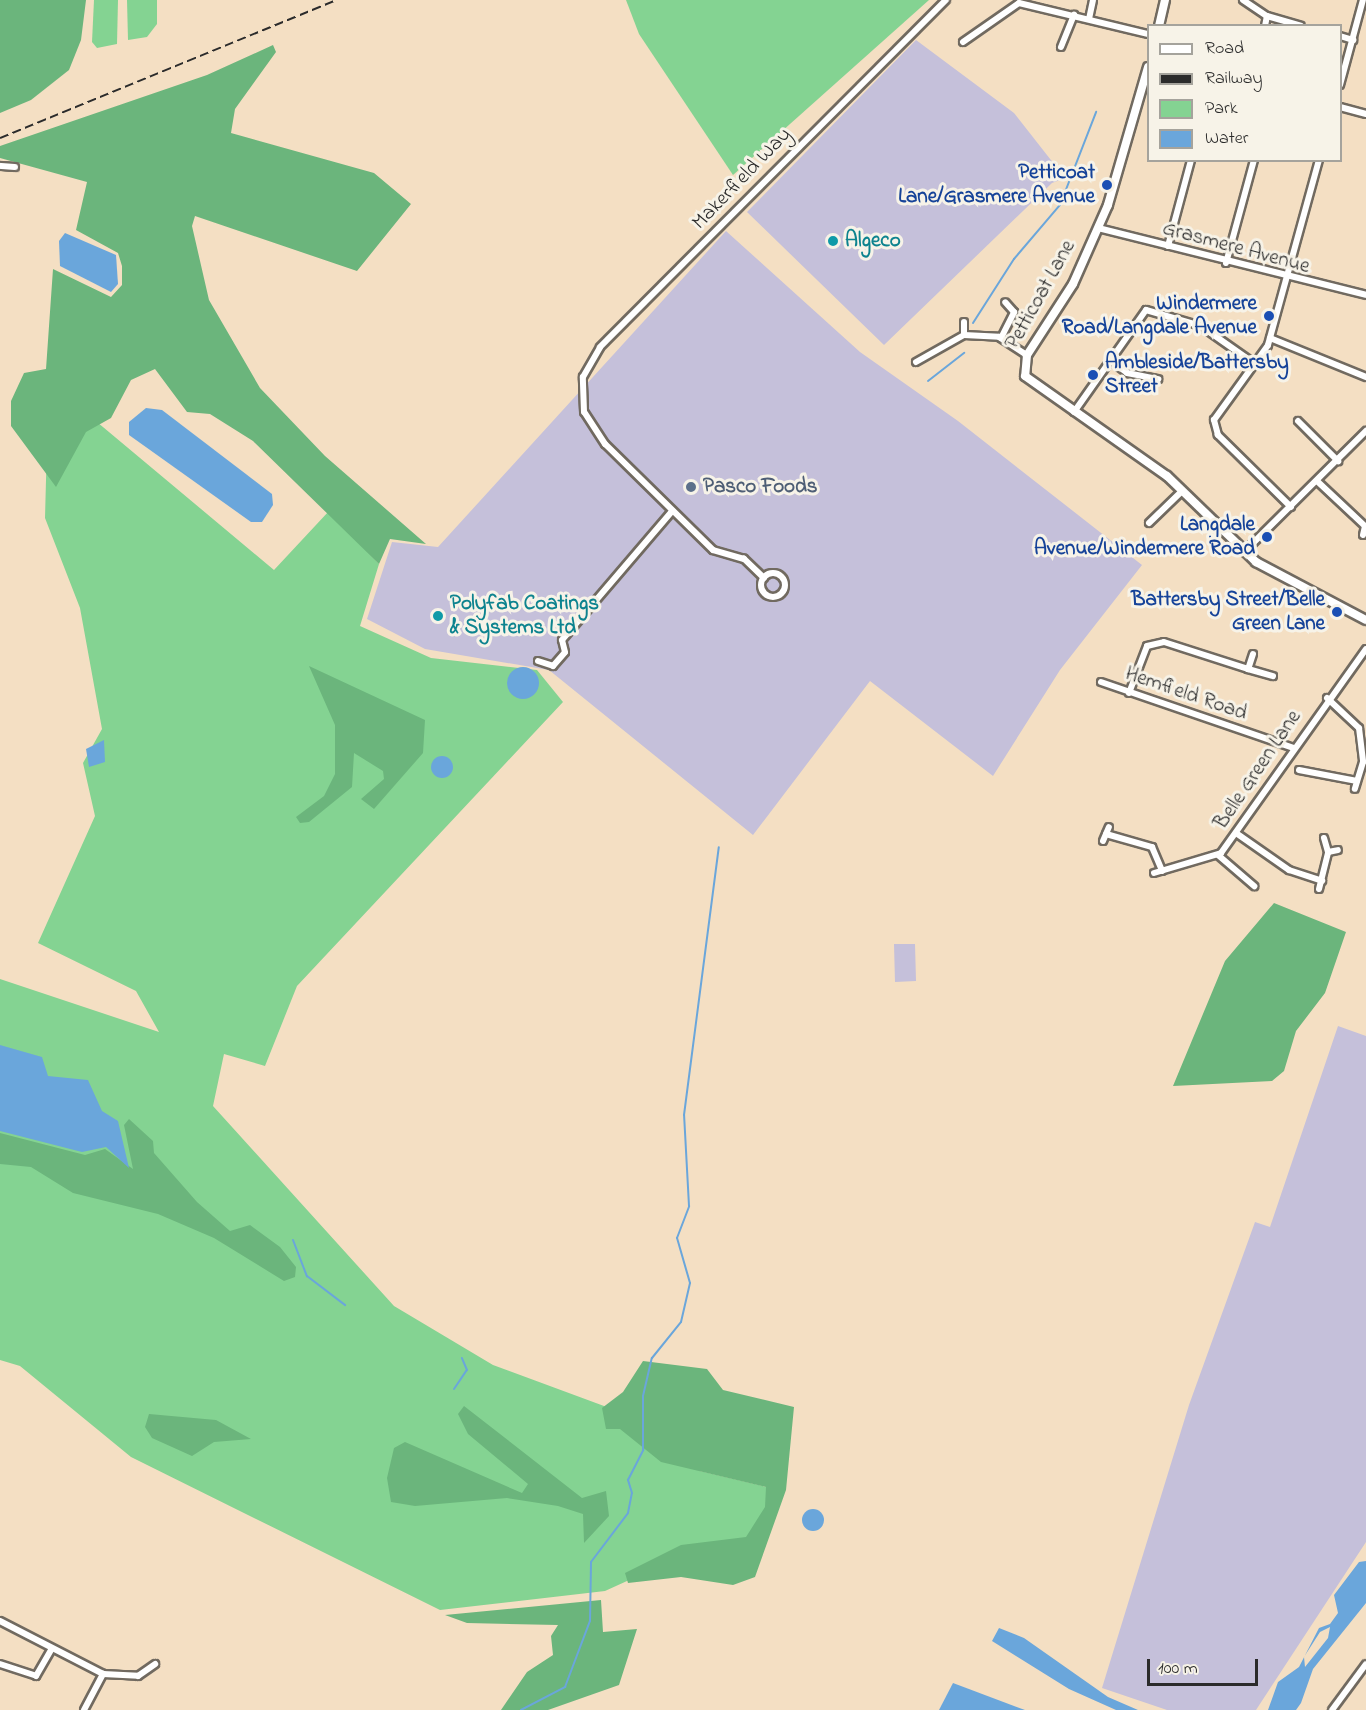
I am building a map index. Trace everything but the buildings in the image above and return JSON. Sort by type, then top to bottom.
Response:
[{"type":"street","name":"Makerfield Way","points":[[672,511],[593,428],[582,394],[583,377],[600,347],[946,0]]},
{"type":"street","points":[[1089,19],[1093,0]]},
{"type":"street","points":[[1159,24],[1165,0]]},
{"type":"street","points":[[1243,0],[1267,16],[1294,24]]},
{"type":"street","points":[[1342,81],[1363,0]]},
{"type":"street","points":[[963,42],[1019,3],[1074,14],[1147,34]]},
{"type":"street","points":[[1061,47],[1074,14]]},
{"type":"street","points":[[1265,24],[1267,16]]},
{"type":"street","points":[[1342,36],[1353,40]]},
{"type":"street","name":"Petticoat Lane","points":[[1074,412],[1029,381],[1023,370],[1027,355],[1068,292],[1098,228],[1147,73]]},
{"type":"street","points":[[1342,107],[1366,114]]},
{"type":"street","points":[[1167,246],[1190,162]]},
{"type":"street","points":[[1226,263],[1253,162]]},
{"type":"street","points":[[1291,507],[1214,428],[1216,417],[1255,364],[1270,338],[1318,162]]},
{"type":"street","points":[[0,166],[15,167]]},
{"type":"street","name":"Grasmere Avenue","points":[[1098,228],[1287,279],[1366,295]]},
{"type":"street","points":[[1001,338],[1014,312],[1005,302]]},
{"type":"street","points":[[1255,364],[1201,326],[1154,309],[1137,320],[1074,412],[1182,491],[1244,552],[1366,620]]},
{"type":"street","points":[[963,322],[964,335]]},
{"type":"street","points":[[916,362],[964,335],[1001,338],[1027,355]]},
{"type":"street","points":[[1270,338],[1366,377]]},
{"type":"street","points":[[1110,360],[1127,373],[1158,380]]},
{"type":"street","points":[[1298,421],[1338,461]]},
{"type":"street","points":[[1244,552],[1366,431]]},
{"type":"street","points":[[1317,481],[1365,526],[1363,535]]},
{"type":"street","points":[[1149,523],[1182,491]]},
{"type":"street","points":[[538,661],[553,666],[565,652],[562,640],[672,511],[713,550],[744,559],[764,578]]},
{"type":"street","points":[[1130,693],[1147,646],[1164,642],[1273,676]]},
{"type":"street","name":"Belle Green Lane","points":[[1154,873],[1218,855],[1236,833],[1327,698],[1366,649]]},
{"type":"street","points":[[1248,669],[1252,654]]},
{"type":"street","name":"Hemfield Road","points":[[1101,682],[1294,748]]},
{"type":"street","points":[[1327,698],[1353,718],[1364,735],[1363,762],[1354,789]]},
{"type":"street","points":[[1299,770],[1357,781]]},
{"type":"street","points":[[1103,841],[1108,830],[1152,847],[1162,871]]},
{"type":"street","points":[[1236,833],[1289,870],[1322,881]]},
{"type":"street","points":[[1319,889],[1328,852],[1324,838]]},
{"type":"street","points":[[1328,852],[1338,850]]},
{"type":"street","points":[[1218,855],[1254,886]]},
{"type":"street","points":[[0,1622],[51,1650],[103,1674],[138,1676],[155,1664]]},
{"type":"street","points":[[0,1664],[36,1676],[51,1650]]},
{"type":"street","points":[[1332,1710],[1366,1664]]},
{"type":"street","points":[[84,1710],[103,1674]]},
{"type":"shaded area","points":[[916,40],[1014,113],[1065,178],[1052,183],[884,345],[747,212]]},
{"type":"shaded area","points":[[726,231],[860,352],[958,421],[1142,565],[1060,670],[993,776],[870,681],[753,835],[549,670],[425,649],[367,619],[392,542],[438,547]]},
{"type":"shaded area","points":[[894,944],[915,944],[916,981],[895,982]]},
{"type":"shaded area","points":[[1338,1026],[1366,1036],[1366,1542],[1256,1710],[1167,1710],[1102,1688],[1189,1405],[1255,1222],[1270,1227]]},
{"type":"green space","points":[[0,0],[86,0],[81,40],[69,70],[31,100],[0,113]]},
{"type":"green space","points":[[94,0],[118,0],[117,44],[97,48],[92,42]]},
{"type":"green space","points":[[127,0],[157,0],[157,24],[147,37],[128,40]]},
{"type":"green space","points":[[626,0],[929,0],[733,175],[639,34]]},
{"type":"green space","points":[[273,45],[276,52],[235,109],[231,133],[374,173],[411,204],[357,271],[195,216],[192,226],[209,300],[260,388],[325,456],[426,544],[390,539],[379,564],[253,441],[210,414],[187,412],[155,369],[131,380],[111,418],[86,432],[56,487],[11,426],[11,401],[24,373],[46,369],[53,269],[111,297],[122,285],[122,266],[118,253],[76,230],[87,182],[0,158],[0,146],[207,75]]},
{"type":"green space","points":[[91,417],[274,570],[329,511],[379,564],[360,626],[431,658],[537,670],[563,702],[297,986],[265,1066],[224,1054],[213,1106],[394,1306],[493,1365],[650,1423],[700,1471],[775,1489],[752,1572],[682,1556],[605,1591],[440,1610],[131,1457],[20,1366],[0,1360],[0,979],[159,1032],[136,991],[38,943],[95,816],[83,763],[102,729],[80,608],[45,518],[47,442]]},
{"type":"green space","points":[[309,666],[425,720],[423,753],[374,809],[361,799],[384,779],[383,771],[354,753],[352,787],[309,822],[300,823],[296,817],[324,796],[335,774],[335,725]]},
{"type":"green space","points":[[1274,903],[1346,932],[1325,993],[1296,1031],[1284,1071],[1272,1081],[1173,1086],[1225,961]]},
{"type":"green space","points":[[129,1119],[153,1141],[154,1153],[197,1202],[230,1231],[250,1225],[280,1247],[296,1267],[295,1277],[284,1281],[214,1238],[158,1214],[73,1193],[31,1167],[0,1164],[0,1133],[85,1155],[105,1149],[133,1169],[124,1125]]},
{"type":"green space","points":[[643,1361],[707,1369],[723,1390],[794,1407],[786,1490],[755,1577],[733,1585],[681,1577],[628,1583],[625,1573],[681,1545],[746,1537],[765,1507],[766,1487],[661,1462],[620,1429],[606,1429],[602,1408],[623,1392]]},
{"type":"green space","points":[[464,1406],[582,1498],[606,1491],[609,1516],[584,1543],[583,1514],[558,1506],[507,1498],[415,1506],[391,1502],[387,1478],[394,1448],[405,1442],[522,1493],[528,1484],[468,1434],[458,1414]]},
{"type":"green space","points":[[149,1414],[216,1420],[251,1439],[214,1442],[192,1456],[152,1438],[145,1427]]},
{"type":"green space","points":[[601,1600],[603,1632],[637,1629],[619,1685],[548,1710],[501,1710],[527,1672],[553,1655],[551,1636],[558,1625],[467,1623],[445,1615]]},
{"type":"water","points":[[65,233],[116,255],[118,284],[111,292],[60,266],[59,241]]},
{"type":"water","points":[[146,408],[162,410],[272,494],[273,505],[262,522],[251,522],[129,435],[129,422]]},
{"type":"water","points":[[523,667],[534,672],[539,683],[534,694],[523,699],[512,694],[507,683],[512,672]]},
{"type":"water","points":[[104,740],[105,762],[89,767],[86,749]]},
{"type":"water","points":[[442,756],[452,763],[453,767],[446,777],[442,778],[432,771],[431,767],[438,757]]},
{"type":"water","points":[[0,1045],[42,1057],[48,1076],[88,1080],[102,1111],[118,1121],[129,1168],[106,1147],[82,1152],[0,1131]]},
{"type":"water","points":[[813,1509],[821,1512],[824,1520],[821,1528],[813,1531],[805,1528],[802,1520],[805,1512]]},
{"type":"water","points":[[1366,1561],[1366,1603],[1313,1669],[1301,1703],[1296,1710],[1268,1710],[1278,1682],[1299,1667],[1304,1657],[1305,1667],[1328,1638],[1330,1627],[1320,1632],[1305,1656],[1319,1628],[1330,1624],[1338,1613],[1334,1595],[1359,1562]]},
{"type":"water","points":[[999,1628],[1024,1638],[1108,1697],[1138,1710],[1116,1710],[1069,1689],[992,1641]]},
{"type":"water","points":[[953,1683],[1025,1710],[939,1710]]},
{"type":"waterway","points":[[973,323],[1014,259],[1060,205],[1096,112]]},
{"type":"waterway","points":[[928,381],[964,353]]},
{"type":"waterway","points":[[521,1710],[565,1687],[590,1621],[591,1562],[628,1513],[632,1493],[628,1480],[643,1450],[643,1396],[652,1358],[681,1322],[690,1283],[677,1238],[689,1206],[684,1115],[719,847]]},
{"type":"waterway","points":[[293,1240],[307,1276],[345,1305]]},
{"type":"waterway","points":[[454,1389],[467,1370],[462,1358]]},
{"type":"railway","points":[[0,138],[336,0]]},
{"type":"place","name":"Petticoat Lane/Grasmere Avenue","points":[[1107,185]]},
{"type":"place","name":"Algeco","points":[[833,241]]},
{"type":"place","name":"Windermere Road/Langdale Avenue","points":[[1269,316]]},
{"type":"place","name":"Ambleside/Battersby Street","points":[[1093,375]]},
{"type":"place","name":"Pasco Foods","points":[[691,487]]},
{"type":"place","name":"Langdale Avenue/Windermere Road","points":[[1267,537]]},
{"type":"place","name":"Battersby Street/Belle Green Lane","points":[[1337,612]]},
{"type":"place","name":"Polyfab Coatings & Systems Ltd","points":[[438,616]]}]
